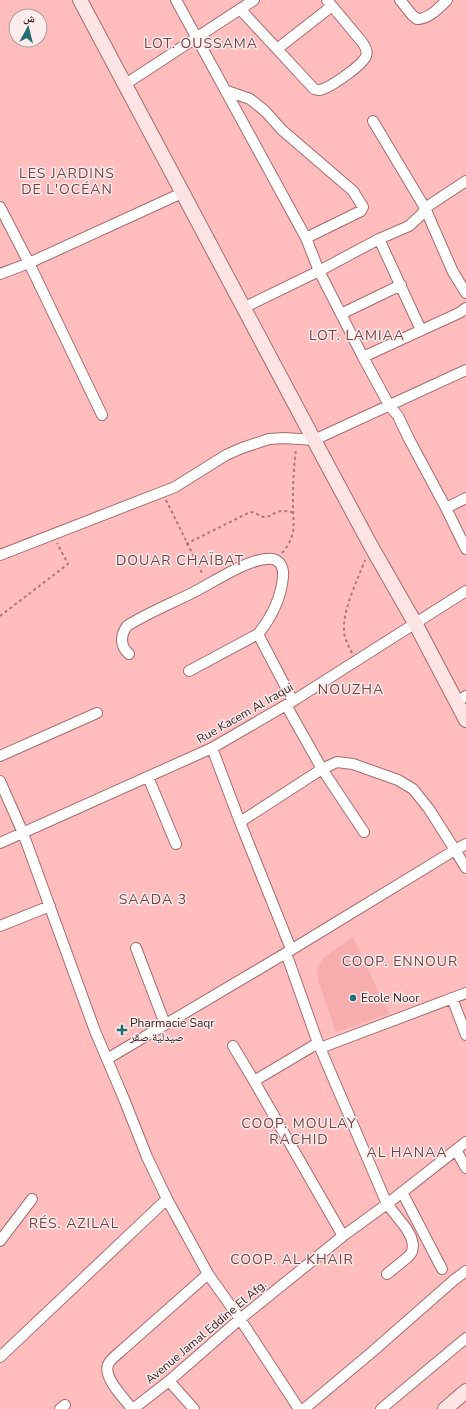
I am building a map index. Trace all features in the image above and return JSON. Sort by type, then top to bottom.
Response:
[{"type":"street","points":[[80,0],[371,546],[461,699],[466,720]]},
{"type":"street","points":[[176,0],[306,238],[319,271],[363,357],[390,405],[398,416],[466,549]]},
{"type":"street","points":[[124,85],[254,0]]},
{"type":"street","points":[[400,0],[417,19],[422,19],[427,16],[447,0]]},
{"type":"street","points":[[240,9],[277,50],[314,89],[325,89],[335,83],[361,63],[365,58],[366,53],[366,48],[329,3],[277,50]]},
{"type":"street","points":[[227,91],[250,99],[265,111],[282,130],[353,191],[361,203],[363,207],[361,211],[306,238]]},
{"type":"street","points":[[373,121],[425,208],[453,272],[465,291]]},
{"type":"street","points":[[243,308],[409,226],[422,214],[425,208],[466,181]]},
{"type":"street","points":[[0,274],[29,263],[182,193]]},
{"type":"street","points":[[0,207],[29,263],[102,415]]},
{"type":"street","points":[[380,239],[421,330]]},
{"type":"street","points":[[341,314],[401,285]]},
{"type":"street","points":[[363,357],[460,313],[466,308]]},
{"type":"street","points":[[0,555],[176,487],[226,455],[242,448],[269,439],[284,438],[314,440],[466,370]]},
{"type":"street","points":[[446,508],[466,498]]},
{"type":"street","points":[[129,654],[122,644],[122,636],[126,626],[256,561],[266,558],[276,559],[281,563],[284,570],[282,582],[267,623],[258,634],[189,671]]},
{"type":"street","name":"Rue Kacem Al Iraqui","points":[[0,843],[212,748],[289,703],[466,591]]},
{"type":"street","points":[[258,634],[289,703],[322,769],[364,832]]},
{"type":"street","points":[[0,756],[97,713]]},
{"type":"street","points":[[212,748],[289,951],[319,1045],[387,1204],[406,1228],[411,1238],[413,1245],[412,1252],[387,1274]]},
{"type":"street","points":[[240,822],[322,769],[337,762],[353,764],[398,780],[413,789],[429,809],[466,868]]},
{"type":"street","points":[[148,777],[176,844]]},
{"type":"street","points":[[0,781],[23,833],[95,1031],[147,1157],[167,1199],[208,1274],[240,1319],[299,1409]]},
{"type":"street","points":[[107,1059],[466,844]]},
{"type":"street","points":[[0,926],[50,906]]},
{"type":"street","points":[[136,948],[165,1024]]},
{"type":"street","points":[[254,1081],[319,1045],[466,993]]},
{"type":"street","points":[[452,998],[466,1035]]},
{"type":"street","points":[[233,1046],[343,1236]]},
{"type":"street","name":"Avenue Jamal Eddine El Afg.","points":[[133,1409],[169,1381],[240,1319],[343,1236],[387,1204],[466,1142]]},
{"type":"street","points":[[456,1150],[466,1168]]},
{"type":"street","points":[[402,1192],[442,1269]]},
{"type":"street","points":[[0,1241],[32,1199]]},
{"type":"street","points":[[0,1357],[167,1199]]},
{"type":"street","points":[[304,1409],[466,1271]]},
{"type":"street","points":[[133,1409],[109,1379],[107,1372],[108,1365],[111,1360],[208,1274]]},
{"type":"street","points":[[381,1409],[466,1338]]},
{"type":"street","points":[[169,1381],[194,1409]]},
{"type":"street","points":[[445,1409],[466,1391]]},
{"type":"path","points":[[276,559],[289,544],[295,522],[293,501],[297,440]]},
{"type":"path","points":[[162,492],[186,544],[208,585]]},
{"type":"path","points":[[186,544],[250,512],[255,512],[264,517],[268,517],[283,510],[294,513]]},
{"type":"path","points":[[0,616],[68,564],[53,535]]},
{"type":"path","points":[[356,661],[346,640],[344,628],[350,599],[371,546]]},
{"type":"shaded area","name":"Ecole Noor","points":[[353,937],[389,1014],[336,1032],[319,983],[317,969],[323,958]]},
{"type":"place","name":"Ecole Noor","points":[[353,998]]},
{"type":"place","name":"Pharmacie Saqr صيدلية صقر","points":[[122,1030]]},
{"type":"district","name":"LOT. OUSSAMA","points":[[201,43]]},
{"type":"district","name":"LES JARDINS DE L'OCÉAN","points":[[67,182]]},
{"type":"district","name":"LOT. LAMIAA","points":[[357,335]]},
{"type":"district","name":"DOUAR CHAÏBAT","points":[[180,560]]},
{"type":"district","name":"NOUZHA","points":[[351,689]]},
{"type":"district","name":"SAADA 3","points":[[153,899]]},
{"type":"district","name":"COOP. ENNOUR","points":[[400,961]]},
{"type":"district","name":"COOP. MOULAY RACHID","points":[[299,1132]]},
{"type":"district","name":"AL HANAA","points":[[407,1152]]},
{"type":"district","name":"RÉS. AZILAL","points":[[74,1223]]},
{"type":"district","name":"COOP. AL KHAIR","points":[[292,1259]]}]
